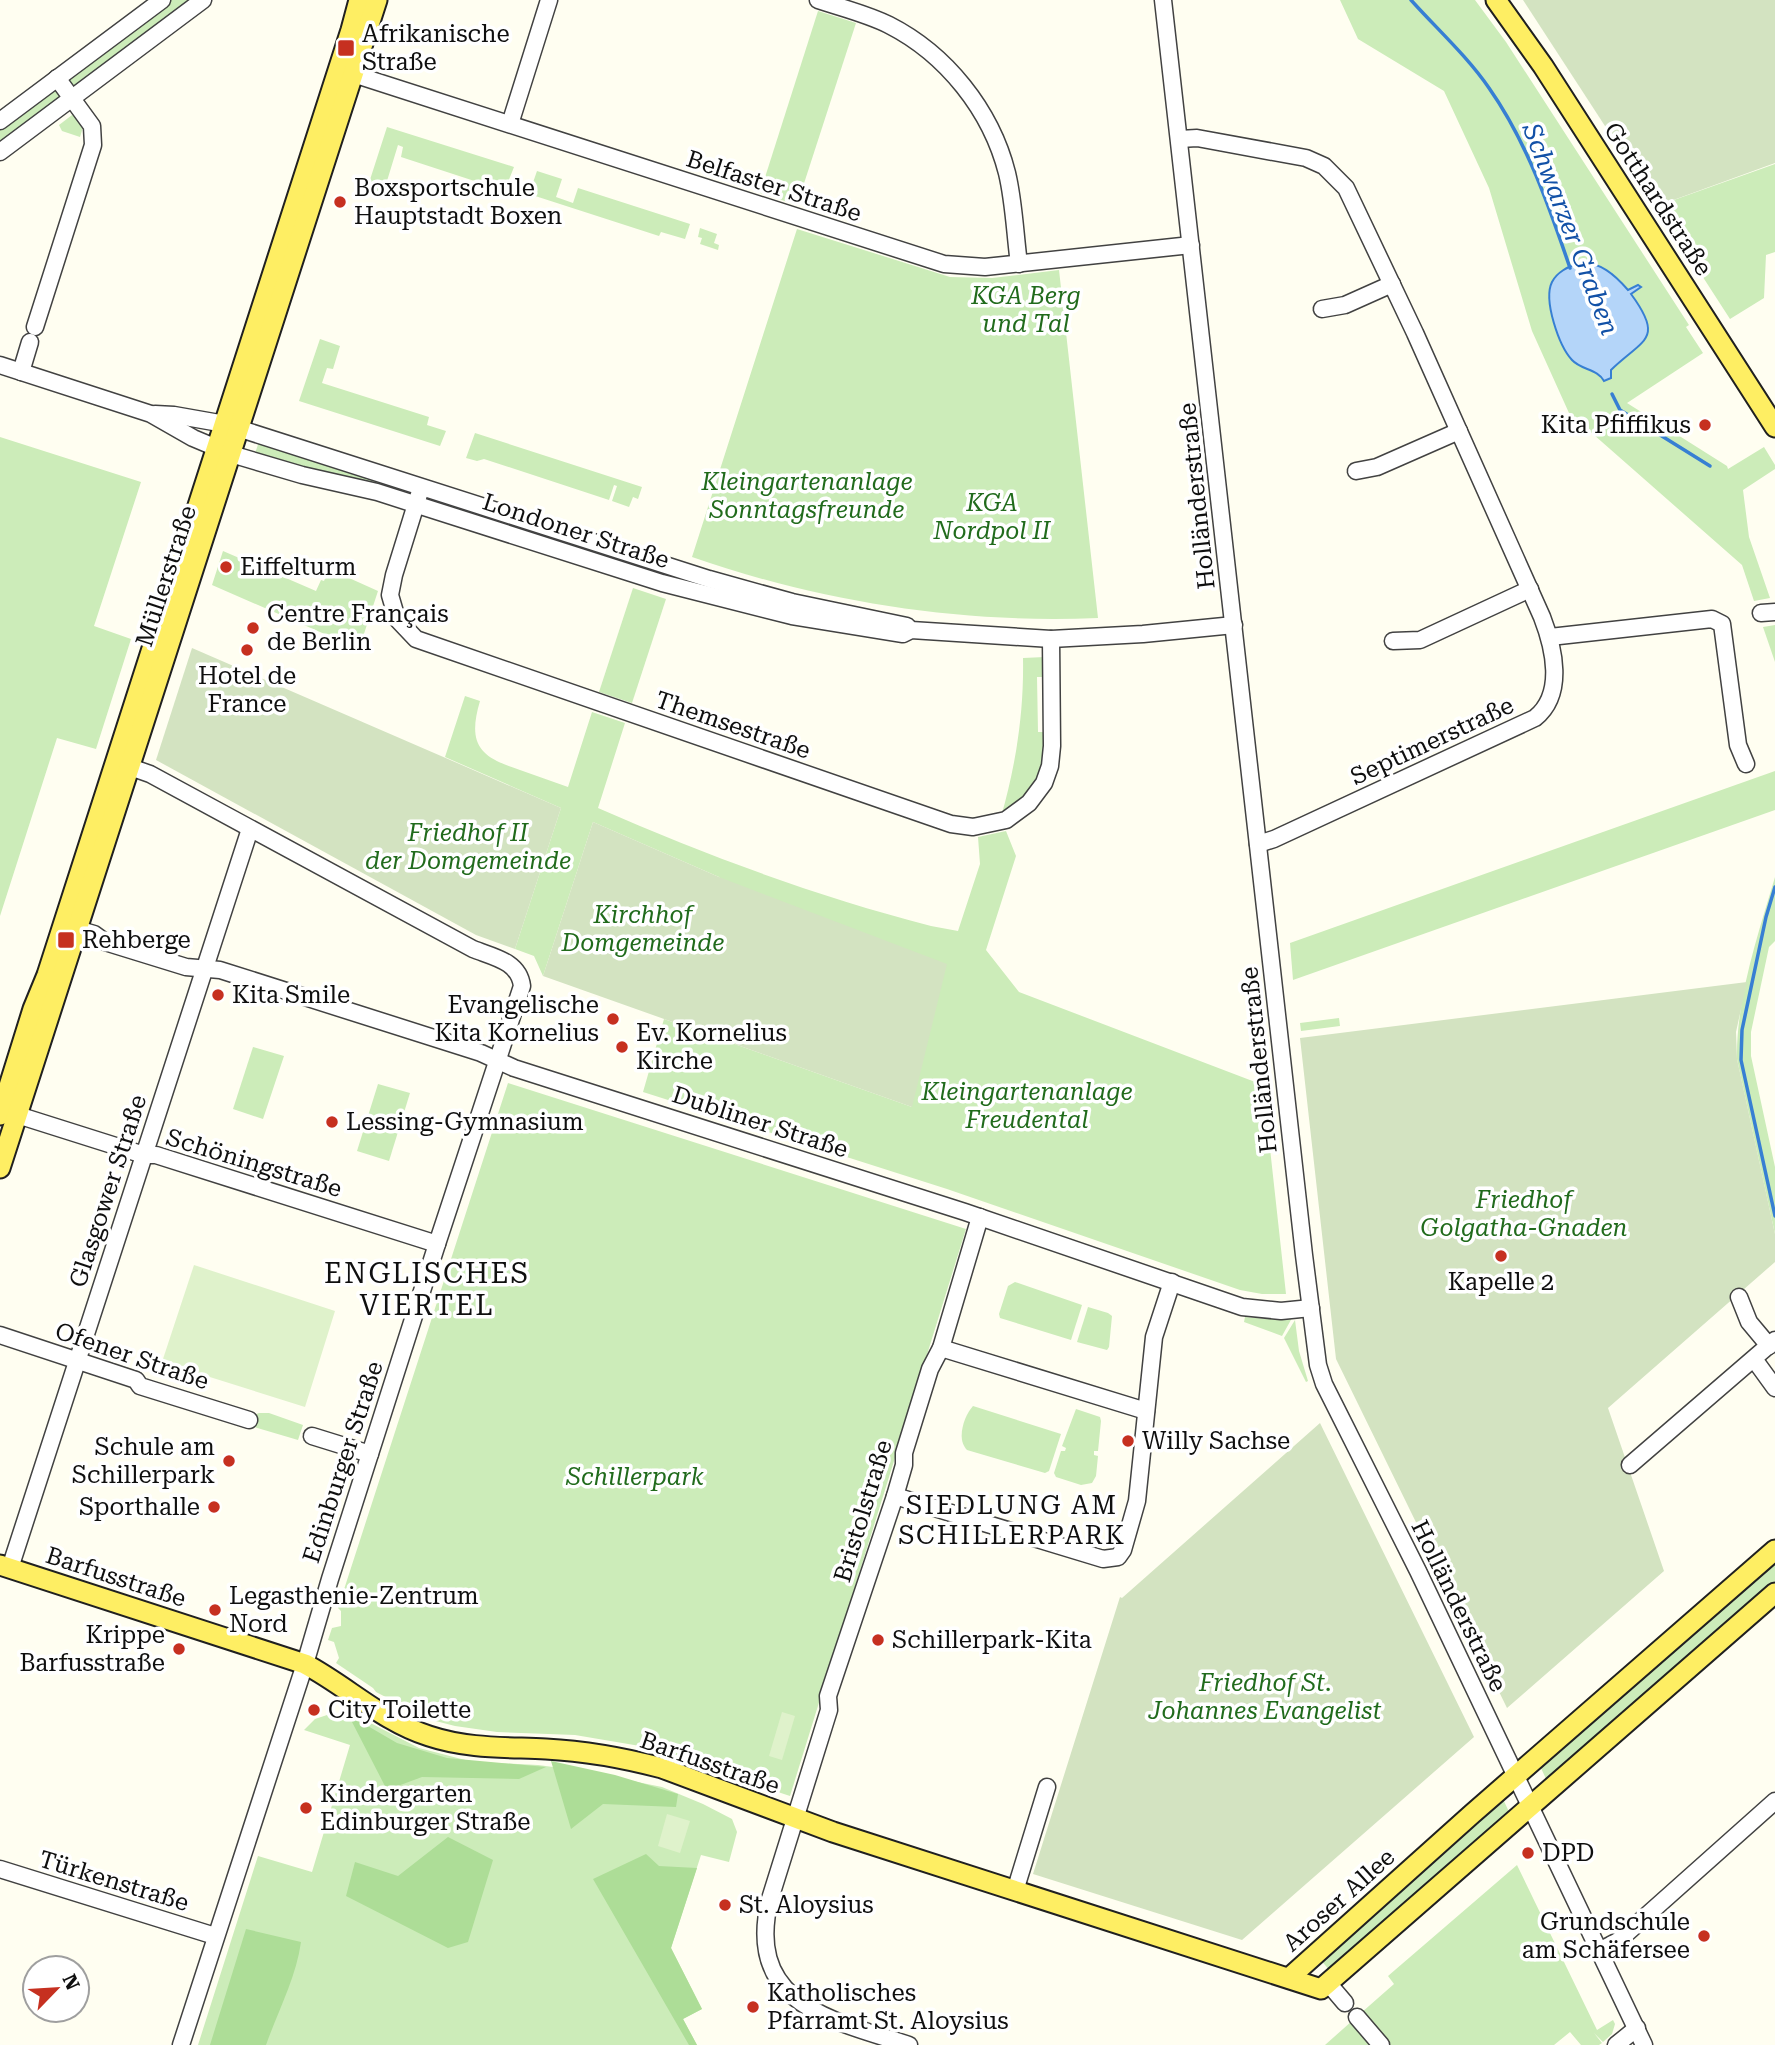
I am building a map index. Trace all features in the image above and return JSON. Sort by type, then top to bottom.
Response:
[{"type":"main road","name":"Müllerstraße","points":[[0,1168],[5,1113],[232,426],[359,0]]},
{"type":"main road","name":"Müllerstraße","points":[[232,426],[377,0]]},
{"type":"main road","name":"Gotthardstraße","points":[[1496,0],[1543,65],[1775,427]]},
{"type":"main road","name":"Müllerstraße","points":[[5,1113],[77,929],[130,766],[224,451]]},
{"type":"main road","name":"Aroser Allee","points":[[1328,1983],[1321,1989],[1289,1978],[1775,1550]]},
{"type":"main road","name":"Barfusstraße","points":[[5,1566],[305,1664],[384,1716],[430,1737],[468,1745],[549,1749],[635,1761],[691,1778],[794,1818],[1289,1978]]},
{"type":"main road","points":[[1328,1983],[1775,1593]]},
{"type":"street","points":[[0,121],[162,0]]},
{"type":"street","points":[[0,152],[203,0]]},
{"type":"street","points":[[510,124],[549,0]]},
{"type":"street","points":[[818,0],[871,17],[906,35],[940,61],[969,93],[991,130],[1006,168],[1019,264]]},
{"type":"street","name":"Holländerstraße","points":[[1163,0],[1318,1365],[1324,1384],[1601,1950],[1644,2045]]},
{"type":"street","name":"Belfaster Straße","points":[[353,74],[944,264],[985,267],[1191,245]]},
{"type":"street","points":[[21,372],[93,145],[92,127],[57,78]]},
{"type":"street","name":"Septimerstraße","points":[[1180,139],[1197,138],[1306,158],[1324,166],[1352,197],[1530,589],[1550,637],[1553,662],[1553,690],[1549,703],[1535,718],[1258,844]]},
{"type":"street","points":[[1322,309],[1345,305],[1392,284]]},
{"type":"street","points":[[0,365],[151,414]]},
{"type":"street","name":"Londoner Straße","points":[[151,414],[174,415],[232,426],[720,582],[792,602],[905,625],[911,630]]},
{"type":"street","name":"Londoner Straße","points":[[151,414],[193,439],[302,475],[377,492],[662,583],[737,603],[857,628],[903,634],[911,630],[1051,639],[1234,625]]},
{"type":"street","points":[[1356,471],[1377,467],[1459,431]]},
{"type":"street","name":"Themsestraße","points":[[421,488],[390,595],[397,619],[416,639],[960,826],[986,826],[1006,820],[1029,803],[1044,783],[1050,766],[1052,746],[1051,639]]},
{"type":"street","points":[[1393,641],[1420,639],[1530,589]]},
{"type":"street","points":[[1550,637],[1712,619],[1722,624],[1738,745],[1745,764]]},
{"type":"street","points":[[130,766],[150,774],[250,829]]},
{"type":"street","name":"Glasgower Straße","points":[[5,1566],[77,1360],[250,829]]},
{"type":"street","name":"Edinburger Straße","points":[[181,2045],[522,986],[519,974],[513,966],[473,949],[250,829]]},
{"type":"street","name":"Dubliner Straße","points":[[77,929],[94,934],[105,942],[186,967],[220,970],[463,1047],[498,1062],[980,1217],[1242,1307],[1281,1311],[1311,1308]]},
{"type":"street","name":"Schöningstraße","points":[[5,1113],[144,1155],[156,1155],[437,1244]]},
{"type":"street","name":"Bristolstraße","points":[[909,2045],[818,2014],[792,1996],[773,1970],[766,1949],[766,1914],[830,1710],[828,1696],[895,1496],[904,1465],[907,1441],[930,1368],[941,1348],[980,1217]]},
{"type":"street","points":[[895,1496],[1080,1553],[1103,1559],[1118,1557],[1123,1550],[1133,1517],[1154,1337],[1172,1282]]},
{"type":"street","points":[[1630,1465],[1772,1343],[1749,1322],[1739,1297]]},
{"type":"street","name":"Ofener Straße","points":[[0,1335],[136,1380],[141,1386],[249,1420]]},
{"type":"street","points":[[941,1348],[1146,1411]]},
{"type":"street","points":[[1754,1359],[1775,1388]]},
{"type":"street","points":[[312,1436],[370,1454]]},
{"type":"street","points":[[1015,1891],[1047,1787]]},
{"type":"street","points":[[1601,1950],[1618,1941],[1775,1801]]},
{"type":"street","name":"Türkenstraße","points":[[0,1869],[215,1936]]},
{"type":"street","points":[[1328,1983],[1345,2003]]},
{"type":"street","points":[[1357,2017],[1381,2045]]},
{"type":"street","points":[[1616,2045],[1637,2028]]},
{"type":"green space","points":[[169,0],[191,0],[77,85],[72,85],[68,77]]},
{"type":"green space","points":[[1340,0],[1475,0],[1506,42],[1689,325],[1686,327],[1703,353],[1627,403],[1728,469],[1764,447],[1775,465],[1775,469],[1743,490],[1749,537],[1770,598],[1754,601],[1742,565],[1569,413],[1532,331],[1489,188],[1444,91],[1358,39]],"holes":[[[1578,263],[1611,272],[1628,291],[1638,285],[1631,294],[1649,327],[1637,346],[1604,380],[1598,373],[1568,354],[1555,326],[1549,294],[1555,278]]]},
{"type":"green space","points":[[1523,0],[1775,0],[1775,163],[1657,206]]},
{"type":"green space","points":[[818,11],[856,23],[797,205],[760,193]]},
{"type":"green space","points":[[54,87],[61,94],[60,97],[0,142],[0,126]]},
{"type":"green space","points":[[76,112],[84,124],[80,137],[62,131],[59,125]]},
{"type":"green space","points":[[387,127],[514,167],[502,190],[401,157],[403,147],[398,145],[383,194],[367,189]]},
{"type":"green space","points":[[1775,164],[1775,252],[1766,255],[1764,298],[1730,319],[1657,206]]},
{"type":"green space","points":[[537,171],[562,179],[556,197],[573,203],[578,188],[690,224],[685,239],[661,232],[659,236],[529,194]]},
{"type":"green space","points":[[700,228],[717,234],[714,243],[719,245],[718,250],[700,244]]},
{"type":"green space","points":[[797,229],[950,277],[992,278],[1059,270],[1098,618],[995,617],[892,607],[791,586],[692,557]]},
{"type":"green space","points":[[320,339],[340,346],[333,369],[327,368],[322,383],[429,417],[427,425],[446,431],[440,446],[299,401]]},
{"type":"green space","points":[[475,433],[642,487],[638,499],[633,497],[629,507],[612,501],[617,486],[614,485],[609,500],[484,459],[477,461],[466,458]]},
{"type":"green space","points":[[0,437],[141,482],[94,626],[131,639],[96,749],[57,738],[0,916]]},
{"type":"green space","points":[[260,439],[405,486],[402,495],[254,456]]},
{"type":"green space","points":[[426,495],[648,564],[646,573],[426,502]]},
{"type":"green space","points":[[223,551],[316,591],[329,569],[378,591],[359,649],[212,585]]},
{"type":"green space","points":[[633,588],[666,599],[632,703],[599,692]]},
{"type":"green space","points":[[1775,625],[1775,662],[1763,627]]},
{"type":"green space","name":"Friedhof II der Domgemeinde","points":[[192,648],[561,808],[515,949],[476,935],[156,760]]},
{"type":"green space","points":[[1045,657],[1045,677],[1037,677],[1038,732],[1047,732],[1045,767],[1030,794],[1001,817],[1018,738],[1023,658]]},
{"type":"green space","name":"Kleingartenanlage Freudental","points":[[465,696],[480,701],[476,716],[476,739],[486,754],[506,765],[568,787],[592,712],[625,723],[598,808],[762,874],[931,926],[958,931],[980,864],[978,837],[1006,831],[1016,856],[986,950],[1019,992],[1263,1085],[1286,1294],[1240,1290],[947,1189],[643,1092],[664,1019],[912,1107],[719,877],[593,822],[543,976],[534,956],[515,949],[561,808],[445,757]]},
{"type":"green space","points":[[1775,771],[1775,810],[1293,980],[1290,943]]},
{"type":"green space","name":"Kirchhof Domgemeinde","points":[[593,822],[719,877],[947,964],[912,1107],[543,976]]},
{"type":"green space","points":[[1775,877],[1775,941],[1769,947],[1751,1032],[1751,1056],[1775,1167],[1775,1234],[1737,1059],[1744,990]]},
{"type":"green space","name":"Friedhof Golgatha-Gnaden","points":[[1747,982],[1736,1032],[1737,1059],[1775,1234],[1775,1262],[1608,1408],[1664,1571],[1507,1708],[1336,1359],[1300,1038]]},
{"type":"green space","points":[[1339,1018],[1340,1026],[1301,1031],[1300,1023]]},
{"type":"green space","points":[[253,1047],[284,1056],[263,1119],[233,1109]]},
{"type":"green space","name":"Schillerpark","points":[[508,1083],[966,1229],[790,1796],[640,1746],[575,1735],[497,1732],[428,1719],[376,1692],[336,1663],[339,1658],[334,1642],[328,1640],[332,1628],[341,1626],[341,1611],[338,1608]]},
{"type":"green space","points":[[378,1084],[410,1093],[389,1161],[357,1151]]},
{"type":"green space","points":[[194,1265],[335,1311],[305,1407],[162,1362]]},
{"type":"green space","points":[[1015,1282],[1082,1305],[1071,1340],[1000,1318],[1008,1286]]},
{"type":"green space","points":[[1088,1307],[1112,1316],[1107,1350],[1077,1342]]},
{"type":"green space","points":[[1245,1317],[1292,1318],[1282,1336],[1244,1322]]},
{"type":"green space","points":[[1295,1320],[1299,1351],[1308,1381],[1306,1382],[1284,1338]]},
{"type":"green space","points":[[973,1406],[1061,1434],[1049,1471],[1045,1473],[967,1450],[962,1440],[962,1428]]},
{"type":"green space","points":[[1076,1409],[1100,1417],[1101,1421],[1098,1451],[1094,1451],[1094,1455],[1098,1456],[1096,1476],[1092,1483],[1081,1485],[1056,1477],[1054,1473],[1061,1451],[1065,1451],[1066,1448],[1062,1446]]},
{"type":"green space","points":[[269,1413],[303,1425],[298,1440],[251,1426],[254,1415]]},
{"type":"green space","name":"Friedhof St. Johannes Evangelist","points":[[1320,1423],[1474,1737],[1242,1940],[1033,1874],[1120,1597]]},
{"type":"green space","points":[[1775,1561],[1775,1581],[1547,1781],[1540,1766]]},
{"type":"green space","points":[[782,1712],[795,1716],[782,1760],[769,1756]]},
{"type":"green space","points":[[333,1713],[353,1714],[419,1748],[473,1762],[538,1765],[662,1787],[732,1819],[737,1832],[729,1862],[701,1855],[671,1948],[702,2009],[683,2019],[697,2045],[198,2045],[258,1856],[312,1872],[350,1745],[304,1730],[315,1719]]},
{"type":"green space","points":[[354,1718],[397,1743],[447,1758],[546,1767],[519,1779],[422,1777],[387,1790],[352,1722]]},
{"type":"green space","points":[[551,1761],[615,1775],[678,1794],[676,1807],[603,1804],[571,1829]]},
{"type":"green space","points":[[1503,1799],[1510,1814],[1330,1971],[1320,1959]]},
{"type":"green space","points":[[667,1814],[690,1821],[680,1853],[658,1846]]},
{"type":"green space","points":[[448,1837],[493,1860],[468,1942],[448,1948],[346,1896],[355,1862],[398,1876]]},
{"type":"green space","points":[[646,1854],[659,1866],[697,1868],[671,1948],[702,2009],[683,2019],[697,2045],[689,2045],[593,1879]]},
{"type":"green space","points":[[1517,1865],[1597,2030],[1613,2020],[1615,2024],[1612,2034],[1603,2042],[1594,2033],[1602,2043],[1599,2045],[1581,2045],[1570,2032],[1554,2045],[1389,2045],[1361,2013],[1394,1984],[1388,1976]]},
{"type":"green space","points":[[246,1929],[301,1942],[295,1968],[266,2045],[210,2045]]},
{"type":"green space","points":[[1352,2021],[1373,2045],[1325,2045]]},
{"type":"water","points":[[1578,263],[1600,267],[1612,274],[1628,290],[1638,285],[1641,287],[1631,294],[1647,321],[1646,338],[1611,370],[1611,378],[1604,381],[1598,374],[1572,360],[1558,334],[1551,311],[1550,290],[1554,278]]},
{"type":"waterway","name":"Schwarzer Graben","points":[[1411,0],[1471,65],[1503,109],[1536,175],[1570,268]]},
{"type":"waterway","name":"Schwarzer Graben","points":[[1612,394],[1620,410],[1710,466]]},
{"type":"waterway","name":"Schwarzer Graben","points":[[1775,887],[1742,1030],[1741,1060],[1775,1216]]},
{"type":"place","name":"Afrikanische Straße","points":[[346,48]]},
{"type":"place","name":"Boxsportschule Hauptstadt Boxen","points":[[340,202]]},
{"type":"place","name":"Kita Pfiffikus","points":[[1705,425]]},
{"type":"place","name":"Eiffelturm","points":[[226,567]]},
{"type":"place","name":"Centre Français de Berlin","points":[[253,628]]},
{"type":"place","name":"Hotel de France","points":[[247,650]]},
{"type":"place","name":"Rehberge","points":[[66,940]]},
{"type":"place","name":"Kita Smile","points":[[218,995]]},
{"type":"place","name":"Evangelische Kita Kornelius","points":[[613,1019]]},
{"type":"place","name":"Ev. Kornelius Kirche","points":[[622,1047]]},
{"type":"place","name":"Lessing-Gymnasium","points":[[332,1122]]},
{"type":"place","name":"Kapelle 2","points":[[1501,1256]]},
{"type":"place","name":"Willy Sachse","points":[[1128,1441]]},
{"type":"place","name":"Schule am Schillerpark","points":[[229,1461]]},
{"type":"place","name":"Sporthalle","points":[[214,1507]]},
{"type":"place","name":"Legasthenie-Zentrum Nord","points":[[215,1610]]},
{"type":"place","name":"Schillerpark-Kita","points":[[878,1640]]},
{"type":"place","name":"Krippe Barfusstraße","points":[[179,1649]]},
{"type":"place","name":"City Toilette","points":[[314,1710]]},
{"type":"place","name":"Kindergarten Edinburger Straße","points":[[306,1808]]},
{"type":"place","name":"DPD","points":[[1528,1853]]},
{"type":"place","name":"St. Aloysius","points":[[725,1905]]},
{"type":"place","name":"Grundschule am Schäfersee","points":[[1704,1936]]},
{"type":"place","name":"Katholisches Pfarramt St. Aloysius","points":[[753,2007]]},
{"type":"district","name":"ENGLISCHES VIERTEL","points":[[427,1289]]},
{"type":"district","name":"SIEDLUNG AM SCHILLERPARK","points":[[1012,1520]]},
{"type":"park label","name":"KGA Berg und Tal","points":[[1026,310]]},
{"type":"park label","name":"Kleingartenanlage Sonntagsfreunde","points":[[807,496]]},
{"type":"park label","name":"KGA Nordpol II","points":[[992,517]]}]
